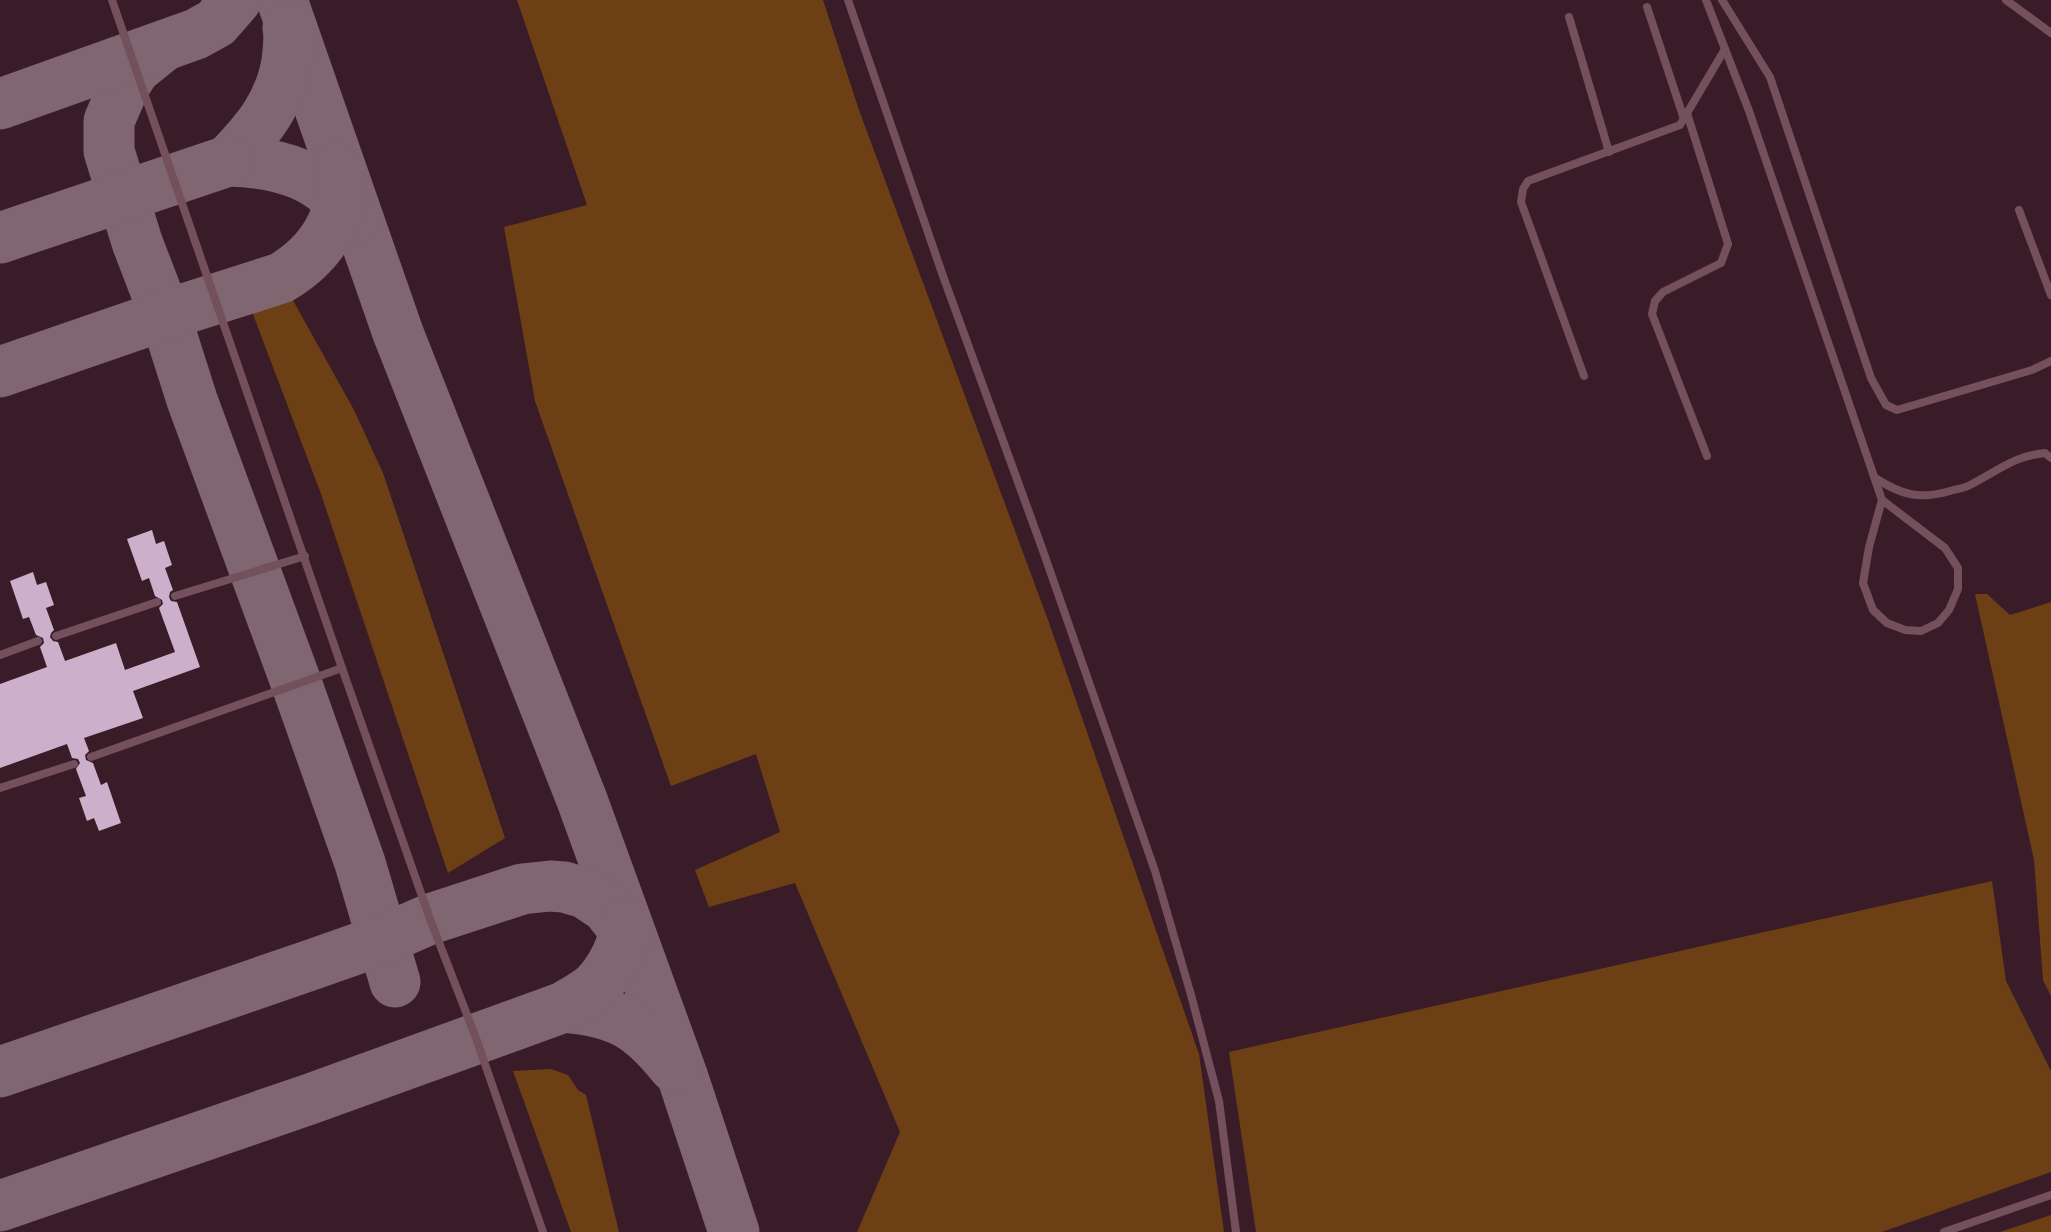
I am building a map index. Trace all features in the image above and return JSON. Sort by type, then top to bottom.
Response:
[{"type":"lane","points":[[112,0],[342,668],[430,919],[476,1038],[543,1232]]},
{"type":"lane","points":[[848,0],[943,276],[1042,548],[1155,871],[1219,1101],[1236,1232]]},
{"type":"lane","points":[[1706,0],[1753,122],[1882,501],[1869,547],[1863,583],[1873,609],[1887,623],[1905,630],[1921,631],[1938,623],[1949,610],[1958,589],[1958,568],[1945,548],[1882,501]]},
{"type":"lane","points":[[1722,0],[1770,77],[1871,378],[1886,405],[1896,410],[2032,370],[2051,361]]},
{"type":"lane","points":[[2006,0],[2051,33]]},
{"type":"lane","points":[[1647,7],[1728,244],[1721,263],[1663,292],[1655,301],[1652,314],[1707,456]]},
{"type":"lane","points":[[1569,17],[1609,152]]},
{"type":"lane","points":[[1584,376],[1521,202],[1522,189],[1528,182],[1680,125],[1725,48]]},
{"type":"lane","points":[[2019,210],[2051,295]]},
{"type":"lane","points":[[1875,478],[1890,488],[1916,497],[1933,496],[1970,485],[2005,464],[2029,454],[2045,453],[2051,458]]},
{"type":"lane","points":[[175,596],[305,556]]},
{"type":"lane","points":[[56,636],[157,602]]},
{"type":"lane","points":[[0,655],[38,641]]},
{"type":"lane","points":[[91,758],[342,668]]},
{"type":"lane","points":[[0,788],[74,764]]},
{"type":"lane","points":[[1944,1232],[2051,1195]]},
{"type":"shaded area","points":[[517,0],[823,0],[859,110],[1048,620],[1199,1054],[1224,1232],[857,1232],[900,1132],[795,883],[709,907],[695,870],[780,832],[756,754],[671,786],[535,401],[504,227],[587,205]]},
{"type":"shaded area","points":[[290,295],[354,410],[383,473],[505,838],[448,873],[321,494],[251,309]]},
{"type":"shaded area","points":[[1975,594],[1987,594],[2010,615],[2051,602],[2051,996],[2043,980],[2034,860]]},
{"type":"shaded area","points":[[1992,881],[2006,981],[2051,1071],[2051,1172],[1882,1232],[1256,1232],[1229,1052]]},
{"type":"shaded area","points":[[551,1069],[568,1075],[578,1090],[586,1095],[619,1232],[571,1232],[513,1071]]},
{"type":"shaded area","points":[[2051,1215],[2051,1232],[2000,1232]]},
{"type":"building","points":[[152,530],[156,544],[164,541],[172,565],[165,568],[173,590],[169,597],[171,601],[177,602],[200,667],[133,691],[143,718],[84,738],[89,751],[85,755],[86,760],[93,763],[101,785],[107,782],[121,823],[99,831],[94,818],[87,821],[79,798],[86,796],[76,769],[80,763],[78,759],[72,758],[67,744],[0,768],[0,684],[47,667],[40,647],[44,643],[43,638],[36,635],[29,617],[23,619],[10,581],[33,572],[37,585],[46,582],[54,605],[46,608],[54,630],[50,637],[53,641],[58,642],[65,661],[116,643],[125,670],[175,652],[159,608],[163,604],[162,600],[155,596],[149,578],[142,581],[127,539]]},
{"type":"taxiway","points":[[0,104],[196,34],[216,23],[236,0]]},
{"type":"taxiway","points":[[282,0],[398,333],[582,800],[683,1078],[734,1232]]},
{"type":"taxiway","points":[[288,28],[287,61],[279,90],[266,116],[228,161],[265,164],[300,174],[330,192],[354,221]]},
{"type":"taxiway","points":[[161,48],[135,69],[125,84],[109,121],[109,151],[137,242],[165,315],[192,400],[360,863],[395,982]]},
{"type":"taxiway","points":[[0,238],[228,161]]},
{"type":"taxiway","points":[[0,372],[281,278],[308,258],[328,232],[339,202],[338,168]]},
{"type":"taxiway","points":[[0,1072],[382,940],[430,919],[522,889],[550,886],[585,893],[606,907],[629,936]]},
{"type":"taxiway","points":[[0,1206],[310,1099],[564,1007],[596,986],[607,972],[620,948],[626,922]]},
{"type":"taxiway","points":[[564,1007],[599,1012],[626,1023],[650,1040],[674,1067]]}]
